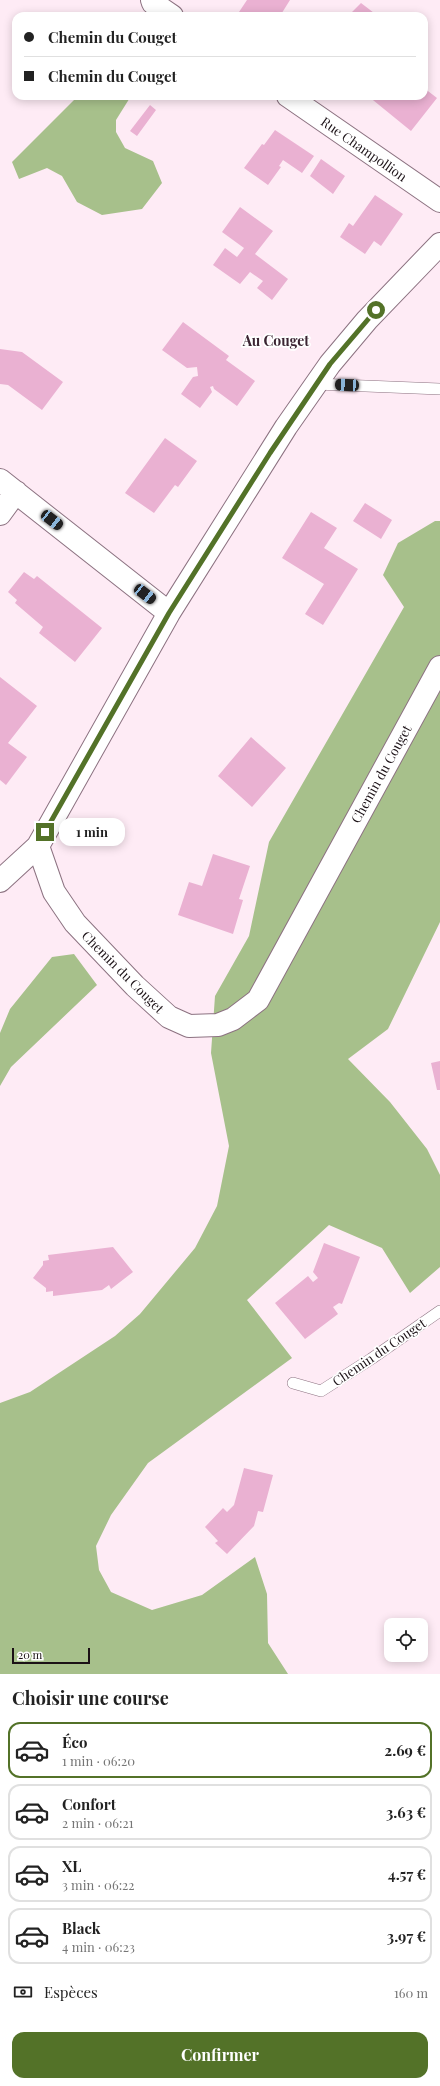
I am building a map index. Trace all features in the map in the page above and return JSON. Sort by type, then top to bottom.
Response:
[{"type":"street","points":[[152,0],[153,3],[166,12]]},
{"type":"street","name":"Rue Champollion","points":[[294,100],[440,201]]},
{"type":"street","points":[[0,881],[38,846],[169,613],[286,427],[330,364],[367,320],[440,244]]},
{"type":"street","points":[[0,514],[8,486],[169,613]]},
{"type":"street","name":"Chemin du Couget","points":[[38,846],[54,892],[75,923],[135,986],[169,1017],[189,1026],[218,1025],[234,1019],[258,1000],[440,667]]},
{"type":"lane","points":[[316,384],[440,390]]},
{"type":"lane","name":"Chemin du Couget","points":[[293,1383],[321,1391],[371,1359],[440,1310]]},
{"type":"green space","points":[[74,100],[128,100],[116,120],[116,132],[125,148],[153,161],[162,183],[142,209],[102,215],[77,202],[62,176],[47,168],[19,179],[12,162]]},
{"type":"green space","points":[[435,521],[440,521],[440,922],[388,1029],[348,1059],[390,1102],[427,1149],[440,1175],[440,1267],[410,1293],[382,1248],[329,1225],[247,1300],[292,1358],[148,1463],[111,1515],[96,1546],[99,1570],[111,1592],[152,1610],[202,1595],[255,1557],[267,1594],[268,1643],[288,1674],[0,1674],[0,1403],[30,1392],[115,1336],[140,1314],[195,1248],[217,1206],[229,1146],[211,1053],[215,996],[249,936],[269,842],[404,607],[383,575],[398,543]]},
{"type":"green space","points":[[74,954],[97,985],[11,1067],[0,1086],[0,1033],[10,1009],[52,957]]},
{"type":"building","points":[[247,0],[290,0],[282,12],[239,12]]},
{"type":"building","points":[[361,3],[373,12],[352,12]]},
{"type":"building","points":[[428,91],[437,98],[411,131],[373,100],[428,100]]},
{"type":"building","points":[[150,105],[156,110],[137,136],[130,131]]},
{"type":"building","points":[[275,130],[314,156],[302,173],[283,160],[279,166],[281,167],[268,185],[244,168],[262,144],[264,145]]},
{"type":"building","points":[[321,159],[345,176],[333,194],[310,176]]},
{"type":"building","points":[[375,195],[403,214],[381,246],[374,241],[365,254],[340,237],[349,223],[353,226]]},
{"type":"building","points":[[240,207],[273,231],[255,254],[288,279],[272,300],[257,288],[263,281],[250,272],[240,284],[213,265],[225,248],[237,257],[244,248],[222,232]]},
{"type":"building","points":[[183,322],[229,356],[226,360],[255,381],[237,406],[214,389],[213,386],[210,387],[212,392],[200,408],[181,394],[193,377],[198,376],[197,367],[187,368],[162,350]]},
{"type":"building","points":[[0,349],[22,352],[63,382],[42,410],[8,385],[0,384]]},
{"type":"building","points":[[165,438],[197,461],[178,487],[175,485],[154,513],[125,493]]},
{"type":"building","points":[[365,503],[392,520],[381,539],[353,521]]},
{"type":"building","points":[[311,512],[337,528],[324,548],[358,569],[323,625],[305,614],[324,584],[282,558]]},
{"type":"building","points":[[24,572],[34,579],[37,576],[102,628],[75,662],[39,633],[43,627],[15,603],[17,600],[8,592]]},
{"type":"building","points":[[0,677],[37,706],[8,743],[27,757],[6,785],[0,780]]},
{"type":"building","points":[[251,737],[286,768],[252,807],[218,776]]},
{"type":"building","points":[[213,854],[250,866],[239,899],[243,900],[233,934],[178,915],[189,882],[202,886]]},
{"type":"building","points":[[440,1061],[440,1090],[437,1090],[431,1063]]},
{"type":"building","points":[[324,1243],[360,1257],[342,1304],[339,1303],[333,1307],[338,1314],[305,1339],[275,1303],[308,1276],[313,1282],[318,1278],[313,1272]]},
{"type":"building","points":[[113,1247],[133,1272],[111,1289],[109,1285],[102,1290],[53,1296],[53,1291],[46,1292],[46,1288],[33,1278],[43,1265],[43,1261],[49,1260],[48,1255]]},
{"type":"building","points":[[244,1468],[273,1475],[263,1512],[258,1511],[254,1526],[227,1554],[215,1543],[218,1541],[205,1527],[223,1508],[227,1512],[234,1505]]},
{"type":"district","name":"Au Couget","points":[[276,341]]},
{"type":"route","points":[[45,832],[157,632],[286,427],[330,364],[376,310]]}]
